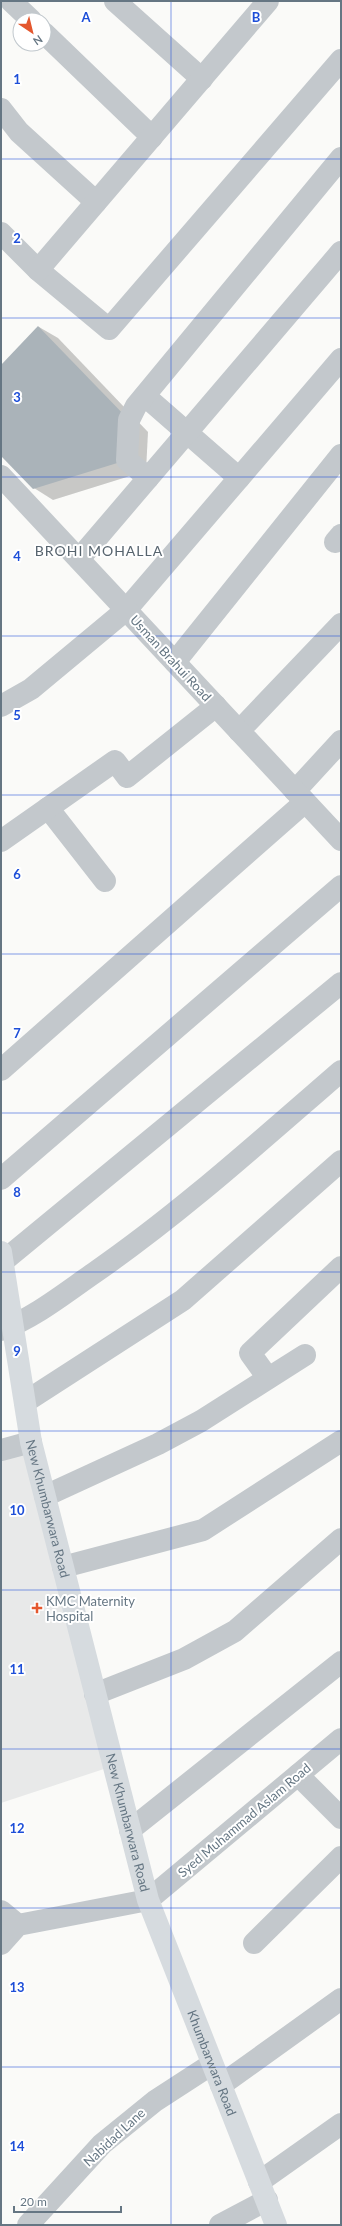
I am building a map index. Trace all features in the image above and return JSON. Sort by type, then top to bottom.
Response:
[{"type":"main road","name":"New Khumbarwara Road","points":[[2,1260],[7,1328],[25,1402],[31,1442],[148,1900]]},
{"type":"main road","name":"Khumbarwara Road","points":[[148,1900],[276,2225]]},
{"type":"street","points":[[11,1],[23,12]]},
{"type":"street","points":[[115,1],[202,79]]},
{"type":"street","points":[[38,270],[202,79],[258,4]]},
{"type":"street","points":[[52,41],[152,137]]},
{"type":"street","points":[[1,233],[38,270],[109,329],[341,60]]},
{"type":"street","points":[[1,109],[19,132],[96,202]]},
{"type":"street","points":[[148,478],[127,460],[129,420],[136,406],[341,158]]},
{"type":"street","points":[[78,559],[341,252]]},
{"type":"street","points":[[1,706],[31,688],[126,610],[341,359]]},
{"type":"street","points":[[145,396],[239,478]]},
{"type":"street","points":[[175,662],[337,467]]},
{"type":"street","name":"Usman Brahui Road","points":[[1,476],[341,840]]},
{"type":"street","points":[[239,731],[341,624]]},
{"type":"street","points":[[1,841],[115,761],[127,777],[216,706]]},
{"type":"street","points":[[1,1070],[300,796],[341,740]]},
{"type":"street","points":[[48,808],[106,881]]},
{"type":"street","points":[[1,1179],[341,886]]},
{"type":"street","points":[[2,1260],[341,983]]},
{"type":"street","points":[[7,1328],[69,1291],[133,1246],[196,1197],[341,1071]]},
{"type":"street","points":[[25,1402],[183,1300],[341,1160]]},
{"type":"street","points":[[268,1378],[250,1353],[341,1266]]},
{"type":"street","points":[[45,1496],[201,1421],[305,1355]]},
{"type":"street","points":[[63,1567],[203,1530],[341,1441]]},
{"type":"street","points":[[1,1450],[31,1442]]},
{"type":"street","points":[[95,1694],[184,1659],[235,1631],[341,1539]]},
{"type":"street","points":[[130,1830],[341,1662]]},
{"type":"street","name":"Syed Muhammad Aslam Road","points":[[148,1900],[341,1739]]},
{"type":"street","points":[[298,1775],[341,1818]]},
{"type":"street","points":[[254,1943],[341,1857]]},
{"type":"street","points":[[1,1944],[18,1925],[148,1900]]},
{"type":"street","points":[[1,1911],[18,1925]]},
{"type":"street","points":[[221,2085],[341,1999]]},
{"type":"street","name":"Nabidad Lane","points":[[28,2225],[102,2144],[155,2101],[212,2064]]},
{"type":"street","points":[[220,2225],[263,2191],[341,2124]]},
{"type":"shaded area","name":"KMC Maternity Hospital","points":[[31,1442],[113,1766],[1,1803],[1,1450]]},
{"type":"building","points":[[38,326],[129,420],[127,460],[33,489],[1,456],[1,365]]},
{"type":"place","name":"KMC Maternity Hospital","points":[[37,1608]]},
{"type":"district","name":"BROHI MOHALLA","points":[[99,550]]}]
